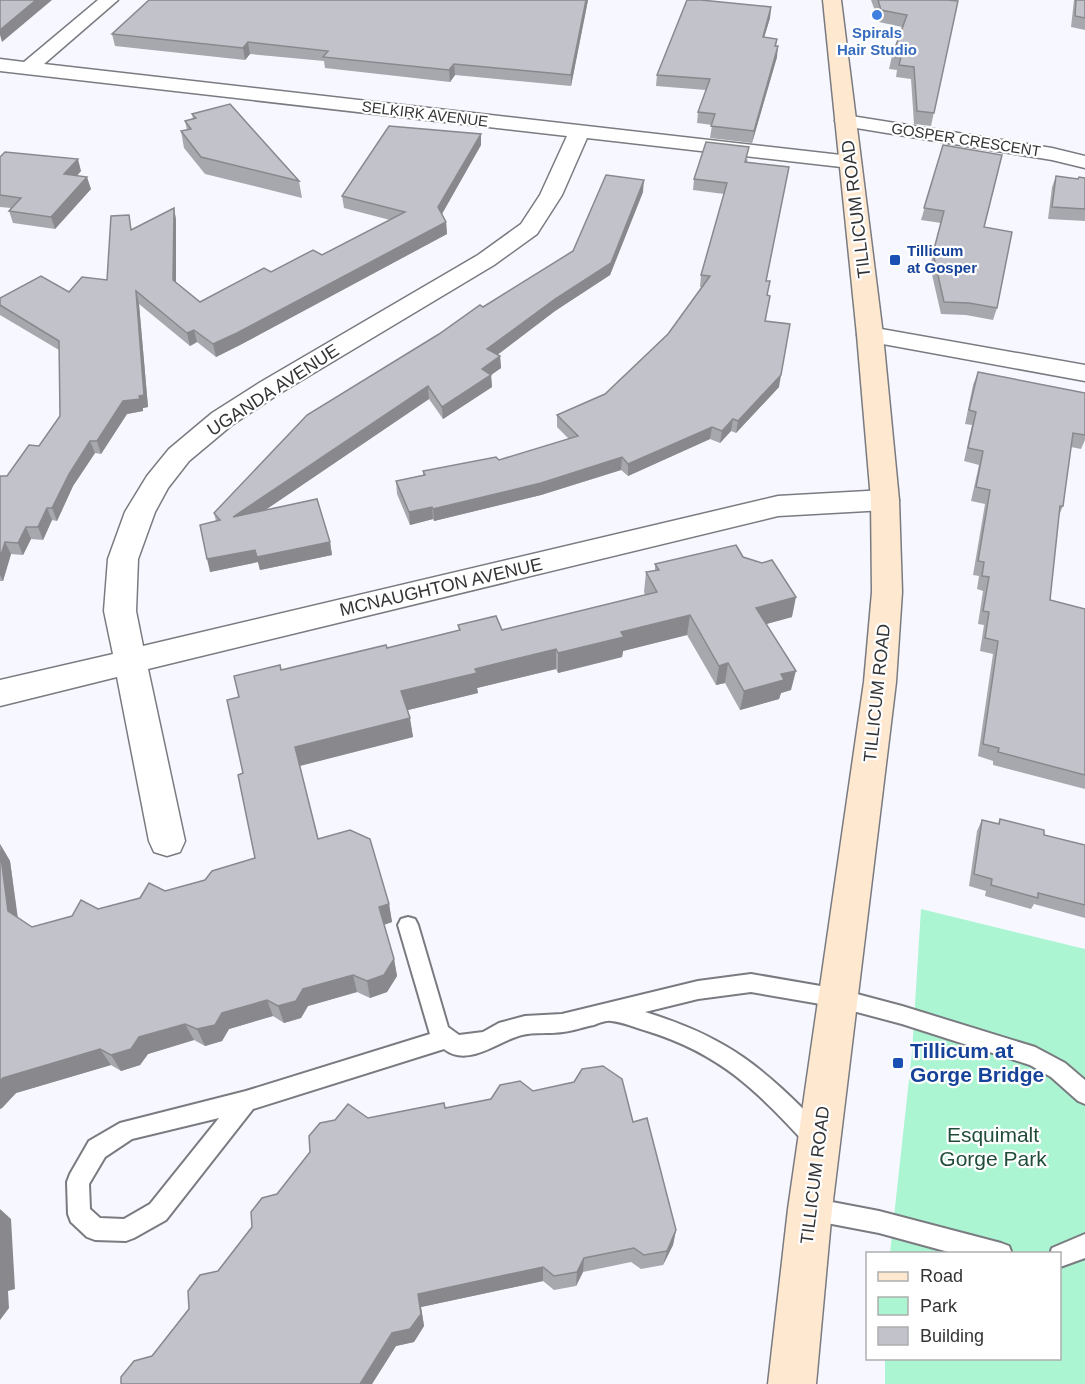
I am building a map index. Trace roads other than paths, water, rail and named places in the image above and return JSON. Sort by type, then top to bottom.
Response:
[{"type":"main road","name":"TILLICUM ROAD","points":[[792,1384],[810,1209],[880,682],[887,592],[885,500],[870,335],[832,0]]},
{"type":"street","points":[[27,69],[109,0]]},
{"type":"street","name":"SELKIRK AVENUE","points":[[0,65],[850,162]]},
{"type":"street","name":"GOSPER CRESCENT","points":[[846,121],[1052,154],[1085,162]]},
{"type":"street","name":"UGANDA AVENUE","points":[[167,841],[120,611],[123,559],[140,512],[157,483],[179,455],[222,419],[486,260],[529,229],[551,195],[579,132]]},
{"type":"street","points":[[870,335],[1085,373]]},
{"type":"street","name":"MCNAUGHTON AVENUE","points":[[0,693],[778,506],[885,500]]},
{"type":"lane","points":[[408,925],[440,1033],[455,1045],[468,1046],[525,1025],[562,1023],[698,990],[751,983],[838,998],[902,1015],[1035,1057],[1058,1070],[1085,1094]]},
{"type":"lane","points":[[609,1011],[677,1031],[726,1055],[754,1076],[819,1141]]},
{"type":"lane","points":[[246,1101],[158,1212],[126,1230],[95,1229],[79,1214],[78,1182],[97,1149],[129,1130],[246,1101],[446,1039]]},
{"type":"lane","points":[[810,1209],[879,1222],[993,1252]]},
{"type":"lane","points":[[1061,1256],[1072,1253],[1085,1245]]},
{"type":"place","name":"Spirals Hair Studio","points":[[877,15]]},
{"type":"place","name":"Tillicum at Gosper","points":[[895,260]]},
{"type":"place","name":"Tillicum at Gorge Bridge","points":[[898,1063]]},
{"type":"park label","name":"Esquimalt Gorge Park","points":[[993,1147]]}]
